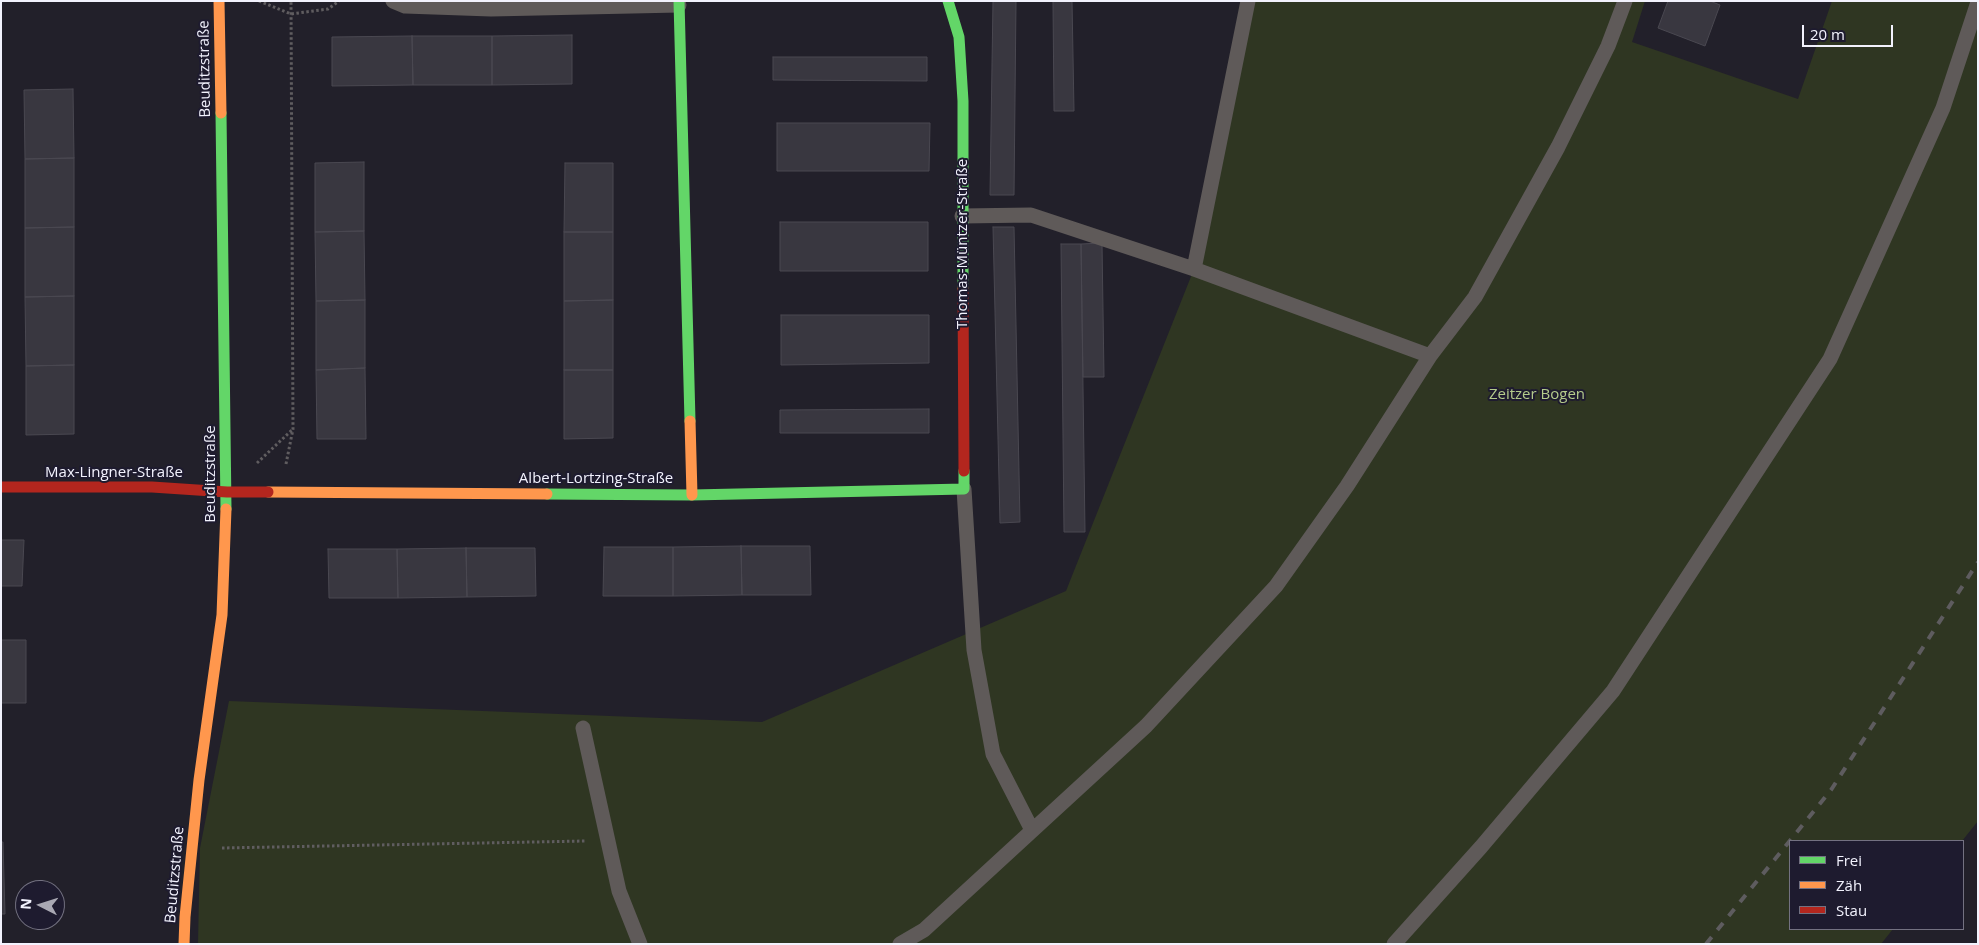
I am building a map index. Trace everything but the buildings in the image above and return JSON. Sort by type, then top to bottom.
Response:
[{"type":"street","name":"Beuditzstraße","points":[[184,944],[199,780],[222,615],[227,492],[219,1]]},
{"type":"street","name":"Thomas-Müntzer-Straße","points":[[948,1],[960,37],[964,489]]},
{"type":"street","points":[[679,3],[692,494]]},
{"type":"street","name":"Max-Lingner-Straße","points":[[1,488],[161,487],[227,492]]},
{"type":"street","name":"Albert-Lortzing-Straße","points":[[227,492],[692,494],[964,489]]},
{"type":"lane","points":[[393,1],[405,6],[492,9],[679,3]]},
{"type":"lane","points":[[1194,269],[1248,1]]},
{"type":"lane","points":[[900,944],[924,930],[1146,726],[1276,586],[1347,486],[1430,356],[1475,297],[1510,237],[1562,138],[1608,46],[1626,1]]},
{"type":"lane","points":[[1394,944],[1481,847],[1613,691],[1830,359],[1942,108],[1978,2]]},
{"type":"lane","points":[[962,216],[1031,215],[1194,269],[1430,356]]},
{"type":"lane","points":[[964,489],[974,650],[993,754],[1032,830]]},
{"type":"lane","points":[[583,728],[619,892],[640,944]]},
{"type":"path","points":[[259,1],[291,14],[328,9],[339,1]]},
{"type":"path","points":[[281,492],[293,429],[291,1]]},
{"type":"path","points":[[227,492],[293,429]]},
{"type":"path","points":[[192,848],[608,841]]},
{"type":"green space","name":"Zeitzer Bogen","points":[[1248,1],[1645,1],[1632,42],[1798,99],[1832,1],[1978,1],[1978,821],[1963,840],[1789,840],[1789,930],[1892,930],[1881,944],[198,944],[200,848],[229,701],[762,722],[1066,591],[1194,269]]},
{"type":"railway","points":[[1790,840],[1831,790],[1978,562]]},
{"type":"railway","points":[[1706,944],[1789,842]]},
{"type":"traffic: fast","points":[[679,1],[690,421]]},
{"type":"traffic: fast","points":[[948,1],[959,37],[963,101],[963,288]]},
{"type":"traffic: fast","points":[[221,113],[226,509]]},
{"type":"traffic: fast","points":[[547,494],[692,495],[964,489],[964,471]]},
{"type":"traffic: slow","points":[[219,1],[221,113]]},
{"type":"traffic: slow","points":[[690,421],[692,495]]},
{"type":"traffic: slow","points":[[268,492],[547,494]]},
{"type":"traffic: slow","points":[[184,944],[199,780],[222,615],[226,509]]},
{"type":"traffic: jam","points":[[963,288],[964,471]]},
{"type":"traffic: jam","points":[[1,487],[152,487],[227,492],[268,492]]}]
